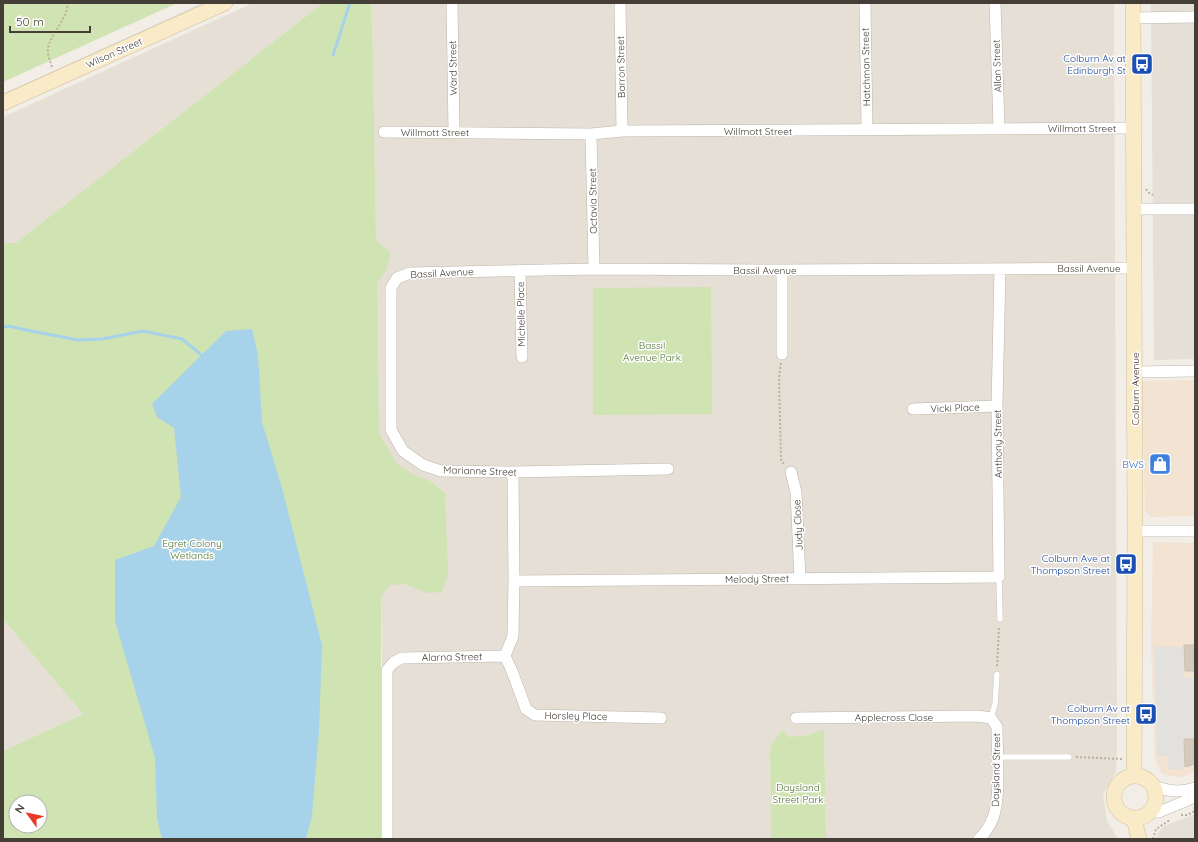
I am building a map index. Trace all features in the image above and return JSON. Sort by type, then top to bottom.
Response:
[{"type":"main road","name":"Wilson Street","points":[[3,104],[225,3]]},
{"type":"main road","name":"Colburn Avenue","points":[[1133,10],[1135,531],[1134,776]]},
{"type":"main road","points":[[1134,776],[1145,778],[1153,786],[1155,789],[1156,800],[1153,809],[1146,816],[1134,819],[1128,818],[1122,814],[1114,804],[1113,797],[1117,785],[1128,777],[1134,776]]},
{"type":"main road","points":[[1134,819],[1140,839]]},
{"type":"street","name":"Ward Street","points":[[452,3],[454,132]]},
{"type":"street","name":"Barron Street","points":[[620,3],[622,131]]},
{"type":"street","name":"Hatchman Street","points":[[865,3],[867,130]]},
{"type":"street","name":"Allan Street","points":[[995,3],[999,128]]},
{"type":"street","points":[[1133,10],[1195,17]]},
{"type":"street","name":"Willmott Street","points":[[384,132],[591,134],[622,131],[1134,128]]},
{"type":"street","name":"Octavia Street","points":[[591,134],[594,269]]},
{"type":"street","points":[[1134,209],[1195,209]]},
{"type":"street","name":"Bassil Avenue","points":[[397,278],[410,273],[520,270],[1134,268]]},
{"type":"street","name":"Anthony Street","points":[[999,577],[997,406],[1000,269]]},
{"type":"street","name":"Michelle Place","points":[[520,270],[522,357]]},
{"type":"street","points":[[782,270],[782,354]]},
{"type":"street","name":"Marianne Street","points":[[397,278],[391,288],[391,430],[403,451],[423,465],[441,471],[513,472],[668,469]]},
{"type":"street","points":[[1134,372],[1195,371]]},
{"type":"street","name":"Vicki Place","points":[[913,409],[997,406]]},
{"type":"street","points":[[505,656],[513,636],[513,472]]},
{"type":"street","name":"Judy Close","points":[[791,472],[796,492],[800,579]]},
{"type":"street","points":[[1135,531],[1195,531]]},
{"type":"street","name":"Melody Street","points":[[514,581],[999,577]]},
{"type":"street","name":"Horsley Place","points":[[505,656],[526,709],[536,715],[661,718]]},
{"type":"street","name":"Alarna Street","points":[[387,839],[387,670],[394,662],[402,658],[505,656]]},
{"type":"street","name":"Applecross Close","points":[[796,718],[977,716],[991,718]]},
{"type":"street","name":"Daysland Street","points":[[979,839],[986,831],[993,818],[997,803],[996,727],[991,718]]},
{"type":"street","points":[[1153,786],[1173,791],[1195,788]]},
{"type":"street","points":[[1153,809],[1159,812],[1195,797]]},
{"type":"lane","name":"Anthony Street","points":[[999,577],[1000,619]]},
{"type":"lane","name":"Daysland Street","points":[[991,718],[995,704],[997,674]]},
{"type":"lane","points":[[997,757],[1069,757]]},
{"type":"path","points":[[52,68],[48,56],[48,48],[65,16],[68,3]]},
{"type":"path","points":[[782,354],[779,378],[781,460],[791,472]]},
{"type":"path","points":[[997,674],[1000,619]]},
{"type":"path","points":[[1069,757],[1123,759]]},
{"type":"path","points":[[1152,839],[1156,829],[1176,817],[1187,815],[1195,811]]},
{"type":"shaded area","points":[[202,3],[213,3],[3,99],[3,94]]},
{"type":"shaded area","points":[[253,3],[323,3],[16,243],[3,243],[3,117]]},
{"type":"shaded area","points":[[371,3],[1114,3],[1117,742],[1116,772],[1103,794],[1107,821],[1118,839],[826,839],[824,729],[808,735],[789,737],[782,730],[770,747],[771,839],[381,839],[382,661]]},
{"type":"shaded area","points":[[1151,3],[1195,3],[1195,359],[1154,360]]},
{"type":"shaded area","points":[[1195,380],[1195,516],[1151,517],[1145,512],[1142,381]]},
{"type":"shaded area","points":[[1153,542],[1195,543],[1195,771],[1184,777],[1162,774],[1155,759],[1151,645]]},
{"type":"shaded area","points":[[3,619],[83,714],[3,751]]},
{"type":"shaded area","points":[[1154,647],[1183,647],[1184,678],[1195,678],[1195,738],[1184,738],[1184,769],[1168,769],[1168,756],[1157,756]]},
{"type":"shaded area","points":[[1195,814],[1195,839],[1156,839],[1158,832],[1164,826]]},
{"type":"green space","points":[[3,3],[177,3],[3,82]]},
{"type":"green space","name":"Egret Colony Wetlands","points":[[323,3],[371,3],[376,240],[391,253],[386,270],[377,283],[379,433],[397,464],[416,476],[430,481],[445,493],[448,575],[442,592],[427,593],[405,584],[390,585],[381,597],[381,839],[3,839],[3,751],[83,714],[3,619],[3,243],[16,243]]},
{"type":"green space","name":"Bassil Avenue Park","points":[[711,287],[712,414],[593,415],[593,288]]},
{"type":"green space","name":"Daysland Street Park","points":[[824,729],[826,839],[771,839],[770,747],[782,730],[789,737],[808,735]]},
{"type":"water","points":[[252,329],[258,355],[262,422],[282,488],[322,645],[319,731],[312,816],[306,839],[162,839],[157,819],[155,758],[115,621],[115,560],[154,546],[181,497],[174,428],[157,417],[152,404],[226,331]]},
{"type":"building","points":[[1184,645],[1195,645],[1195,671],[1185,671]]},
{"type":"building","points":[[1184,739],[1195,739],[1195,764],[1185,767]]},
{"type":"waterway","points":[[333,55],[350,3]]},
{"type":"waterway","points":[[3,327],[8,326],[78,340],[102,339],[143,331],[182,339],[204,357]]},
{"type":"place","name":"Colburn Av at Edinburgh St","points":[[1142,64]]},
{"type":"place","name":"BWS","points":[[1160,464]]},
{"type":"place","name":"Colburn Ave at Thompson Street","points":[[1126,564]]},
{"type":"place","name":"Colburn Av at Thompson Street","points":[[1146,714]]}]
